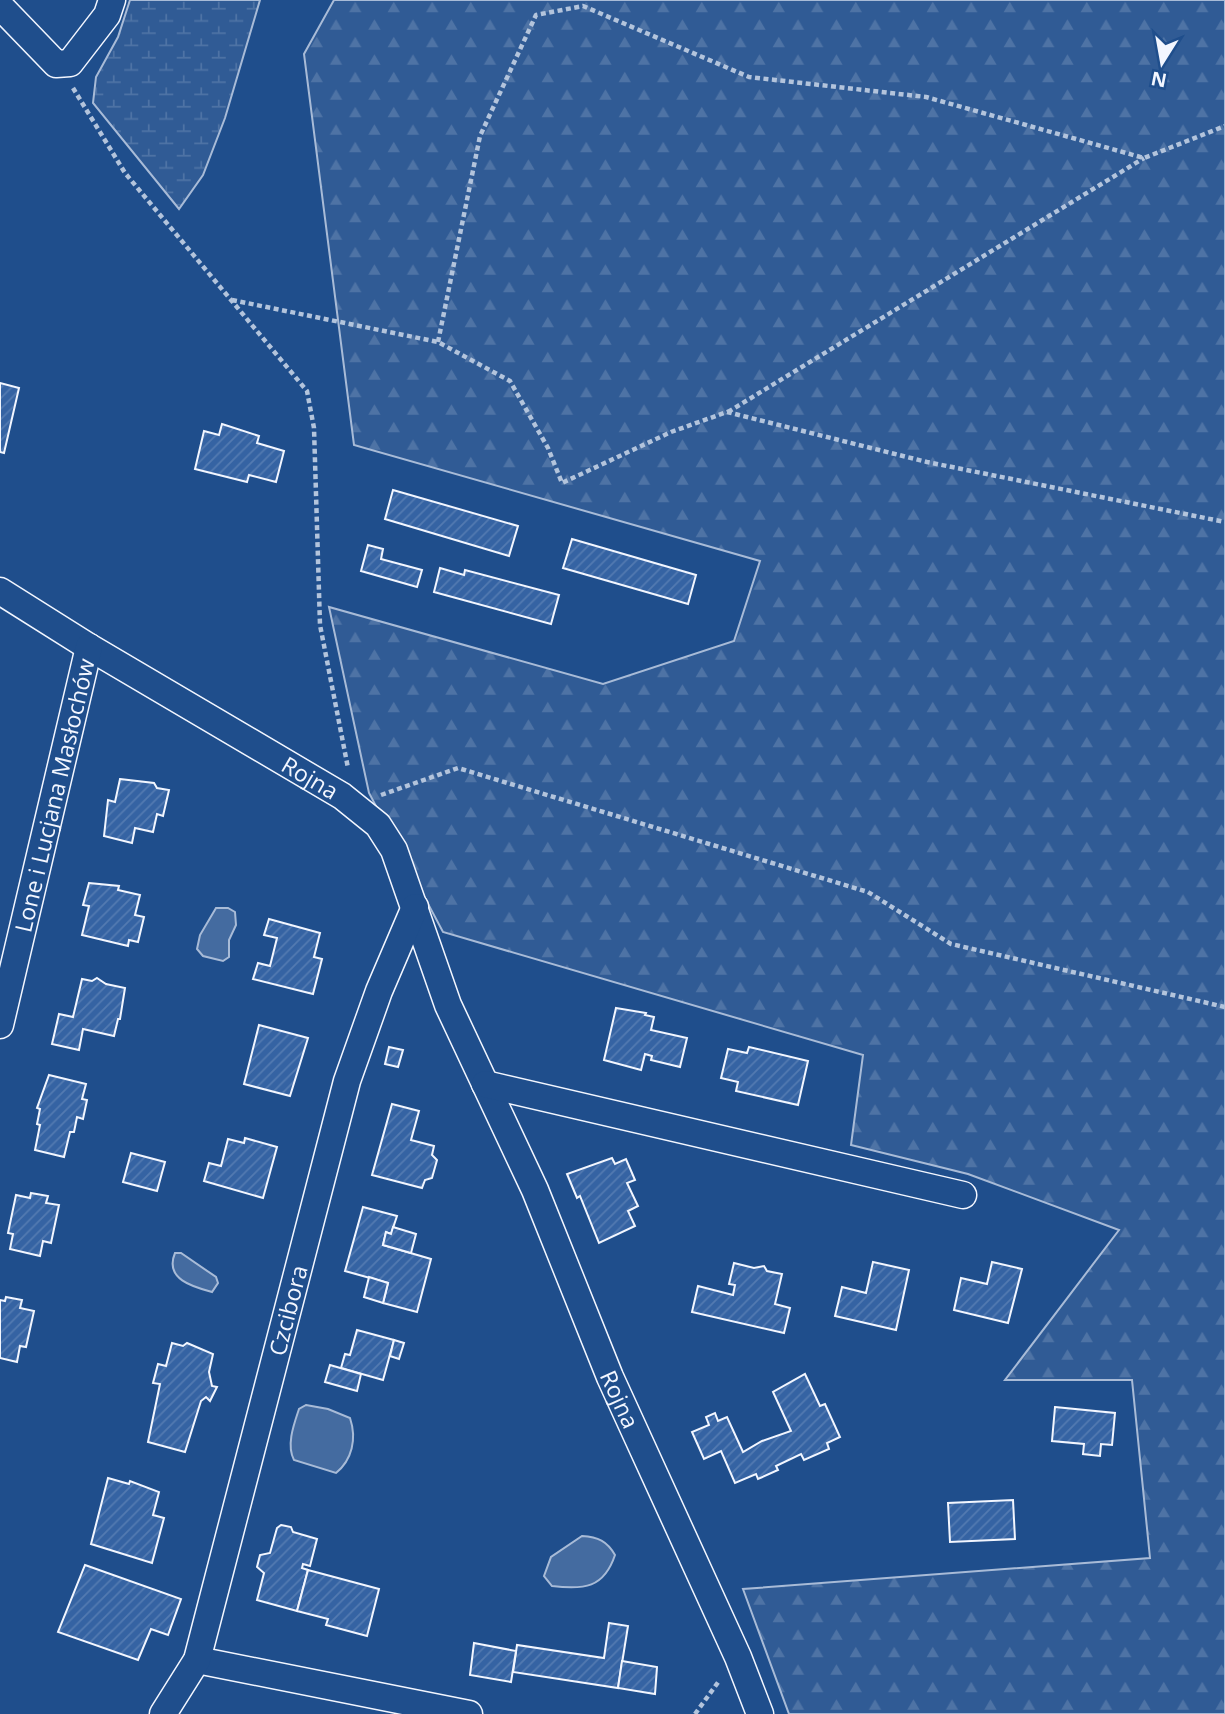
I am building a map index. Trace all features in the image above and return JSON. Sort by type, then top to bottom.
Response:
[{"type":"street","points":[[0,6],[56,64],[70,63],[107,15],[112,0]]},
{"type":"street","name":"Rojna","points":[[0,591],[89,647],[355,804],[378,824],[387,837],[415,907],[448,1005],[535,1190],[610,1377],[738,1657],[760,1714]]},
{"type":"street","name":"Lone i Lucjana Masłochów","points":[[0,1025],[89,647]]},
{"type":"street","name":"Czcibora","points":[[163,1714],[197,1660],[347,1081],[379,991],[415,907]]},
{"type":"street","points":[[485,1084],[963,1195]]},
{"type":"street","points":[[197,1660],[469,1714]]},
{"type":"path","points":[[438,342],[480,136],[536,15],[583,6],[749,77],[926,97],[1144,158]]},
{"type":"path","points":[[70,63],[70,83],[125,173],[307,391],[314,428],[320,625],[355,804],[458,768],[868,892],[951,944],[1225,1007]]},
{"type":"path","points":[[231,300],[438,342],[510,381],[548,448],[562,483],[671,432],[727,412],[1144,158],[1225,126]]},
{"type":"path","points":[[727,412],[927,462],[1225,522]]},
{"type":"path","points":[[695,1714],[738,1657]]},
{"type":"green space","points":[[130,0],[260,0],[225,118],[203,175],[179,209],[93,103],[96,77],[118,37]]},
{"type":"green space","points":[[334,0],[1225,0],[1225,1714],[789,1714],[743,1589],[1150,1558],[1132,1380],[1005,1380],[1119,1230],[968,1174],[851,1145],[863,1055],[443,932],[369,793],[329,607],[603,684],[734,641],[760,561],[354,445],[304,54]]},
{"type":"shaded area","points":[[216,908],[228,908],[235,912],[236,925],[229,940],[229,957],[223,961],[203,956],[197,949],[200,935]]},
{"type":"shaded area","points":[[175,1253],[181,1253],[216,1277],[218,1283],[212,1292],[189,1284],[177,1275],[173,1269]]},
{"type":"shaded area","points":[[306,1405],[328,1409],[350,1418],[352,1448],[346,1462],[336,1473],[294,1460],[292,1434],[299,1409]]},
{"type":"shaded area","points":[[582,1536],[597,1539],[609,1546],[615,1555],[610,1566],[599,1580],[583,1587],[552,1586],[544,1576],[551,1557]]},
{"type":"building","points":[[0,383],[19,388],[4,453],[0,452]]},
{"type":"building","points":[[222,424],[259,436],[257,443],[284,451],[276,482],[249,475],[247,482],[195,469],[204,431],[219,435]]},
{"type":"building","points":[[393,490],[518,526],[509,556],[385,519]]},
{"type":"building","points":[[572,539],[696,575],[688,604],[563,568]]},
{"type":"building","points":[[368,545],[383,549],[381,559],[422,570],[417,587],[361,571]]},
{"type":"building","points":[[440,568],[464,575],[465,570],[559,595],[551,624],[434,592]]},
{"type":"building","points":[[120,779],[154,783],[157,788],[169,790],[163,816],[157,814],[153,832],[135,828],[132,843],[104,836],[108,800],[115,802]]},
{"type":"building","points":[[89,883],[119,886],[118,890],[140,895],[135,915],[144,917],[138,942],[129,940],[128,946],[82,935],[89,906],[83,905]]},
{"type":"building","points":[[269,919],[320,933],[314,957],[322,959],[313,994],[253,979],[258,963],[270,966],[277,938],[264,935]]},
{"type":"building","points":[[97,978],[106,984],[125,988],[114,1036],[83,1029],[79,1050],[52,1044],[59,1014],[73,1017],[82,979],[92,981]]},
{"type":"building","points":[[616,1008],[646,1013],[645,1015],[654,1017],[651,1030],[687,1038],[680,1067],[651,1060],[652,1056],[645,1054],[641,1070],[604,1060]]},
{"type":"building","points":[[259,1025],[308,1038],[290,1096],[244,1084]]},
{"type":"building","points":[[389,1047],[403,1050],[398,1067],[385,1064]]},
{"type":"building","points":[[749,1047],[808,1061],[798,1105],[736,1091],[738,1082],[721,1078],[728,1049],[747,1053]]},
{"type":"building","points":[[49,1075],[86,1084],[82,1099],[87,1100],[83,1119],[77,1117],[64,1157],[35,1150],[40,1125],[37,1124],[40,1109],[37,1108]]},
{"type":"building","points":[[392,1104],[419,1111],[411,1140],[434,1146],[432,1155],[437,1160],[432,1178],[425,1180],[422,1188],[372,1175]]},
{"type":"building","points":[[245,1138],[277,1147],[263,1198],[204,1181],[209,1163],[221,1166],[228,1139],[244,1143]]},
{"type":"building","points":[[131,1153],[165,1162],[157,1191],[123,1182]]},
{"type":"building","points":[[612,1158],[615,1164],[626,1159],[635,1180],[627,1183],[638,1206],[628,1211],[635,1226],[599,1243],[580,1196],[577,1198],[567,1174]]},
{"type":"building","points":[[31,1193],[48,1196],[46,1203],[59,1205],[51,1243],[43,1241],[40,1256],[10,1249],[13,1234],[8,1233],[16,1195],[30,1198]]},
{"type":"building","points":[[363,1207],[397,1216],[391,1234],[386,1232],[383,1245],[431,1259],[417,1312],[383,1303],[388,1283],[345,1271]]},
{"type":"building","points":[[393,1227],[416,1234],[411,1253],[383,1245],[386,1232],[391,1234]]},
{"type":"building","points":[[873,1262],[909,1270],[896,1330],[835,1316],[842,1287],[866,1293]]},
{"type":"building","points":[[992,1262],[1022,1269],[1008,1323],[954,1310],[961,1278],[987,1284]]},
{"type":"building","points":[[734,1263],[754,1268],[764,1266],[767,1271],[782,1274],[775,1304],[790,1308],[784,1333],[692,1312],[698,1286],[733,1295],[735,1285],[729,1284]]},
{"type":"building","points":[[369,1277],[388,1283],[383,1303],[364,1297]]},
{"type":"building","points":[[6,1297],[22,1300],[20,1308],[34,1311],[26,1347],[20,1346],[17,1362],[0,1358],[0,1300],[5,1301]]},
{"type":"building","points":[[357,1330],[394,1340],[383,1380],[341,1368],[345,1354],[350,1355]]},
{"type":"building","points":[[394,1340],[404,1343],[399,1359],[390,1356]]},
{"type":"building","points":[[172,1343],[183,1346],[187,1343],[213,1354],[209,1372],[212,1386],[217,1387],[210,1401],[206,1397],[201,1401],[185,1452],[148,1442],[160,1384],[153,1383],[158,1364],[166,1366]]},
{"type":"building","points":[[330,1365],[361,1374],[357,1391],[325,1382]]},
{"type":"building","points":[[805,1374],[820,1406],[825,1404],[840,1437],[827,1443],[829,1449],[804,1460],[801,1454],[776,1466],[778,1470],[758,1479],[756,1474],[735,1483],[721,1451],[704,1459],[692,1432],[709,1425],[706,1417],[715,1413],[718,1421],[727,1417],[743,1452],[762,1441],[791,1431],[773,1392]]},
{"type":"building","points":[[1055,1407],[1115,1413],[1112,1445],[1101,1444],[1100,1456],[1083,1454],[1084,1444],[1052,1441]]},
{"type":"building","points":[[108,1478],[129,1484],[130,1481],[159,1492],[153,1515],[164,1518],[152,1563],[91,1544]]},
{"type":"building","points":[[1013,1500],[1015,1539],[950,1542],[948,1503]]},
{"type":"building","points":[[281,1525],[291,1527],[293,1532],[317,1539],[310,1566],[303,1564],[302,1568],[308,1570],[297,1611],[257,1600],[264,1573],[257,1567],[260,1555],[270,1553],[277,1528]]},
{"type":"building","points":[[85,1565],[181,1599],[168,1635],[151,1629],[138,1660],[58,1632]]},
{"type":"building","points":[[308,1570],[379,1589],[367,1636],[326,1625],[328,1619],[297,1611]]},
{"type":"building","points":[[609,1623],[628,1626],[618,1688],[513,1672],[517,1645],[604,1658]]},
{"type":"building","points":[[474,1643],[516,1651],[511,1682],[470,1675]]},
{"type":"building","points":[[622,1661],[657,1667],[655,1694],[618,1688]]}]
